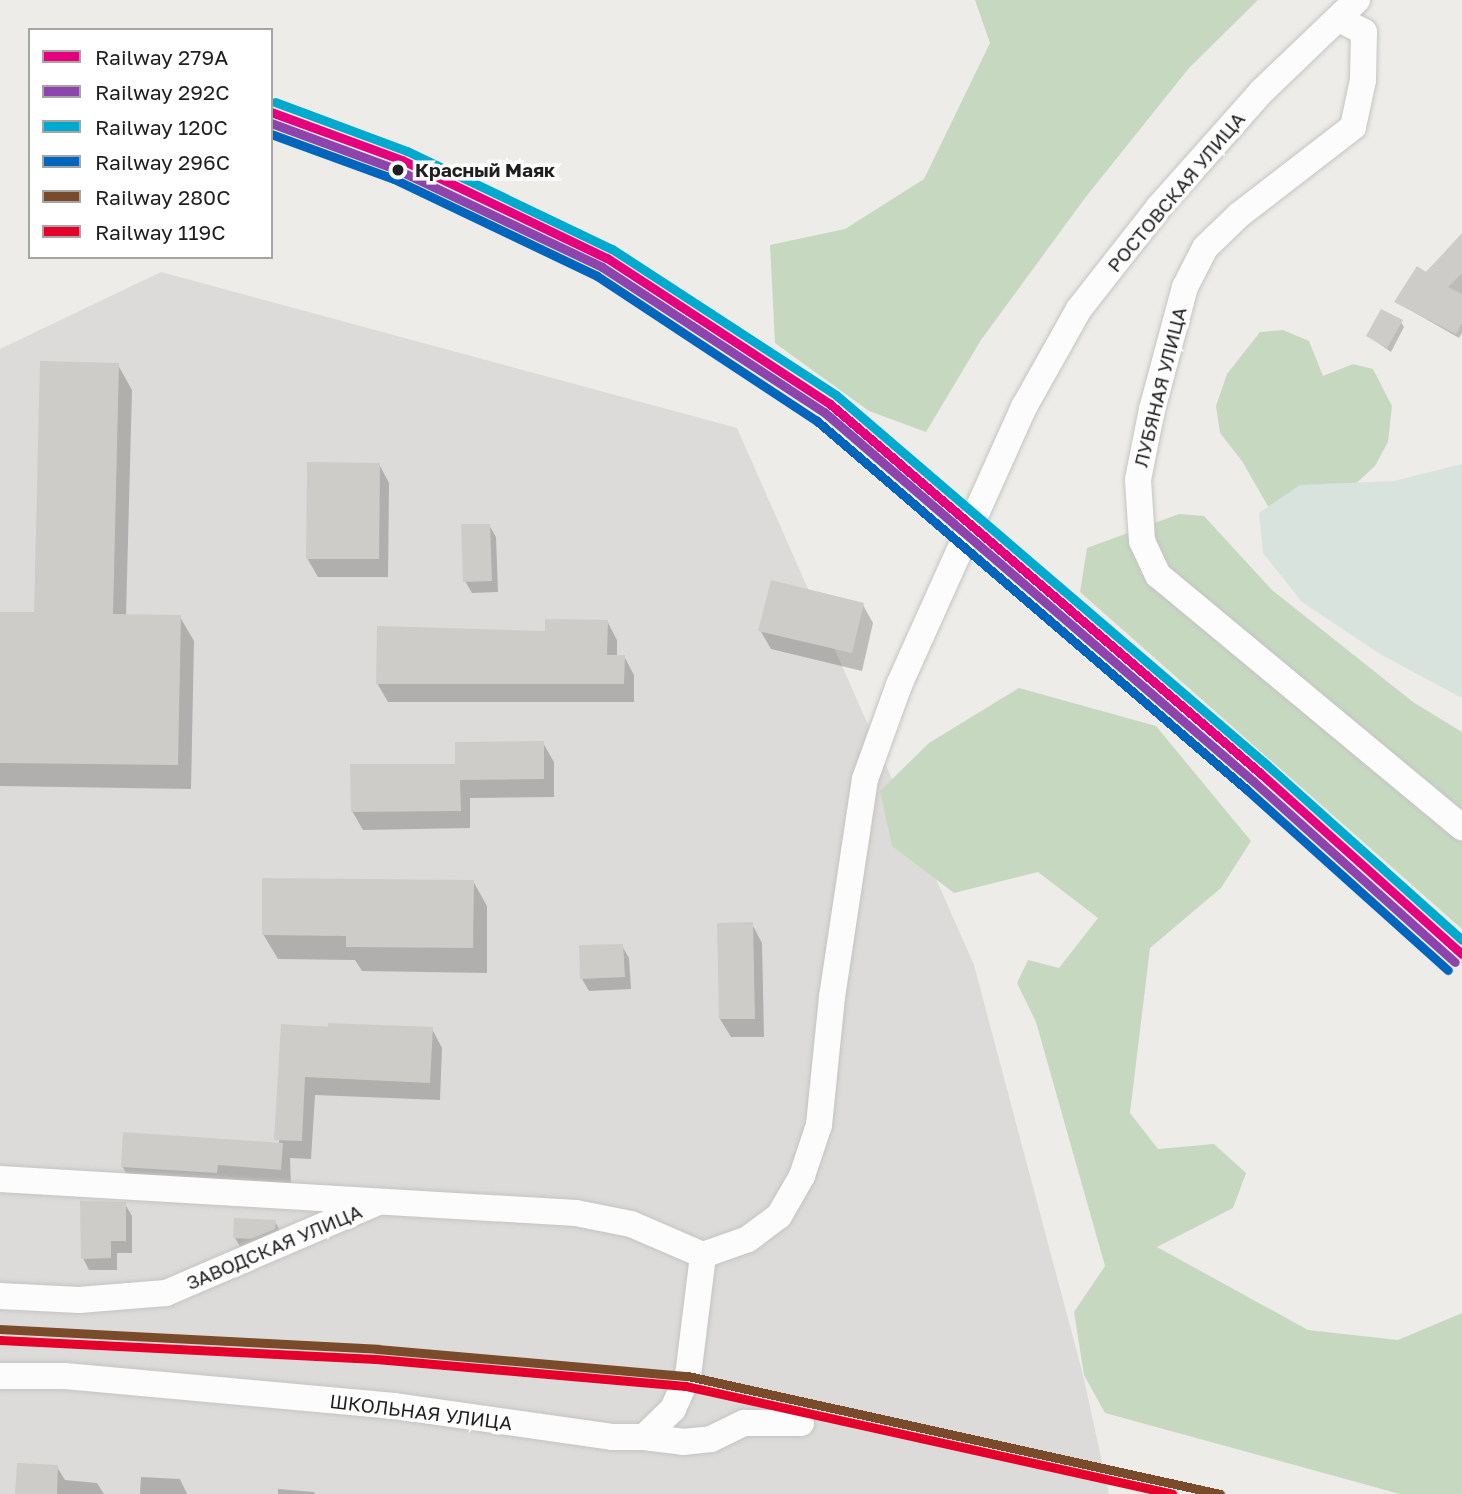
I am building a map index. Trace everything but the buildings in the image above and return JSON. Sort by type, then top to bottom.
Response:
[{"type":"street","name":"РОСТОВСКАЯ УЛИЦА","points":[[703,1255],[748,1239],[779,1216],[802,1177],[819,1125],[832,997],[864,779],[899,685],[1024,407],[1079,309],[1159,207],[1261,92],[1357,0]]},
{"type":"street","name":"ЛУБЯНАЯ УЛИЦА","points":[[1339,19],[1364,32],[1363,80],[1353,127],[1239,215],[1205,248],[1190,278],[1152,409],[1138,480],[1142,541],[1158,575],[1462,827]]},
{"type":"street","name":"ЗАВОДСКАЯ УЛИЦА","points":[[0,1179],[576,1213],[631,1224],[703,1255]]},
{"type":"street","name":"ЗАВОДСКАЯ УЛИЦА","points":[[0,1296],[79,1300],[166,1293],[381,1200]]},
{"type":"street","points":[[643,1437],[673,1409],[688,1376],[703,1255]]},
{"type":"street","name":"ШКОЛЬНАЯ УЛИЦА","points":[[0,1376],[65,1376],[396,1406],[612,1437],[643,1437],[683,1442],[711,1439],[744,1423],[801,1423]]},
{"type":"shaded area","points":[[161,272],[737,428],[974,965],[1083,1375],[1109,1494],[0,1494],[0,349]]},
{"type":"shaded area","points":[[1462,464],[1462,698],[1380,654],[1302,602],[1263,553],[1259,513],[1300,485],[1394,481]]},
{"type":"green space","points":[[975,0],[1258,0],[1189,68],[1085,198],[981,340],[926,432],[869,411],[775,343],[770,245],[845,229],[924,179],[990,43]]},
{"type":"green space","points":[[1283,330],[1309,341],[1323,376],[1353,364],[1373,369],[1392,406],[1388,442],[1375,466],[1308,528],[1273,515],[1242,461],[1220,433],[1216,406],[1227,374],[1260,332]]},
{"type":"green space","points":[[1179,514],[1204,516],[1272,590],[1413,702],[1462,732],[1462,929],[1080,592],[1087,548]]},
{"type":"green space","points":[[1019,688],[1156,726],[1251,841],[1221,888],[1150,948],[1130,1113],[1158,1149],[1214,1144],[1246,1173],[1233,1208],[1157,1247],[1308,1330],[1398,1340],[1462,1313],[1462,1494],[1400,1494],[1105,1413],[1084,1375],[1074,1312],[1105,1266],[1036,1022],[1017,983],[1028,960],[1059,968],[1098,918],[1038,872],[954,893],[892,846],[880,791],[929,743]]},
{"type":"rail line","name":"120С","points":[[275,102],[407,151],[612,249],[836,395],[1267,765],[1462,940]]},
{"type":"rail line","name":"279А","points":[[273,113],[402,160],[607,258],[830,404],[1260,773],[1462,954]]},
{"type":"rail line","name":"292С","points":[[273,124],[398,170],[602,267],[824,412],[1253,781],[1455,962]]},
{"type":"rail line","name":"296С","points":[[273,135],[394,179],[597,276],[817,421],[1246,789],[1448,970]]},
{"type":"rail line","name":"280С","points":[[0,1329],[377,1349],[688,1376],[1220,1494]]},
{"type":"rail line","name":"119С","points":[[0,1340],[376,1359],[686,1386],[1172,1494]]},
{"type":"place","name":"Красный Маяк","points":[[398,170]]}]
